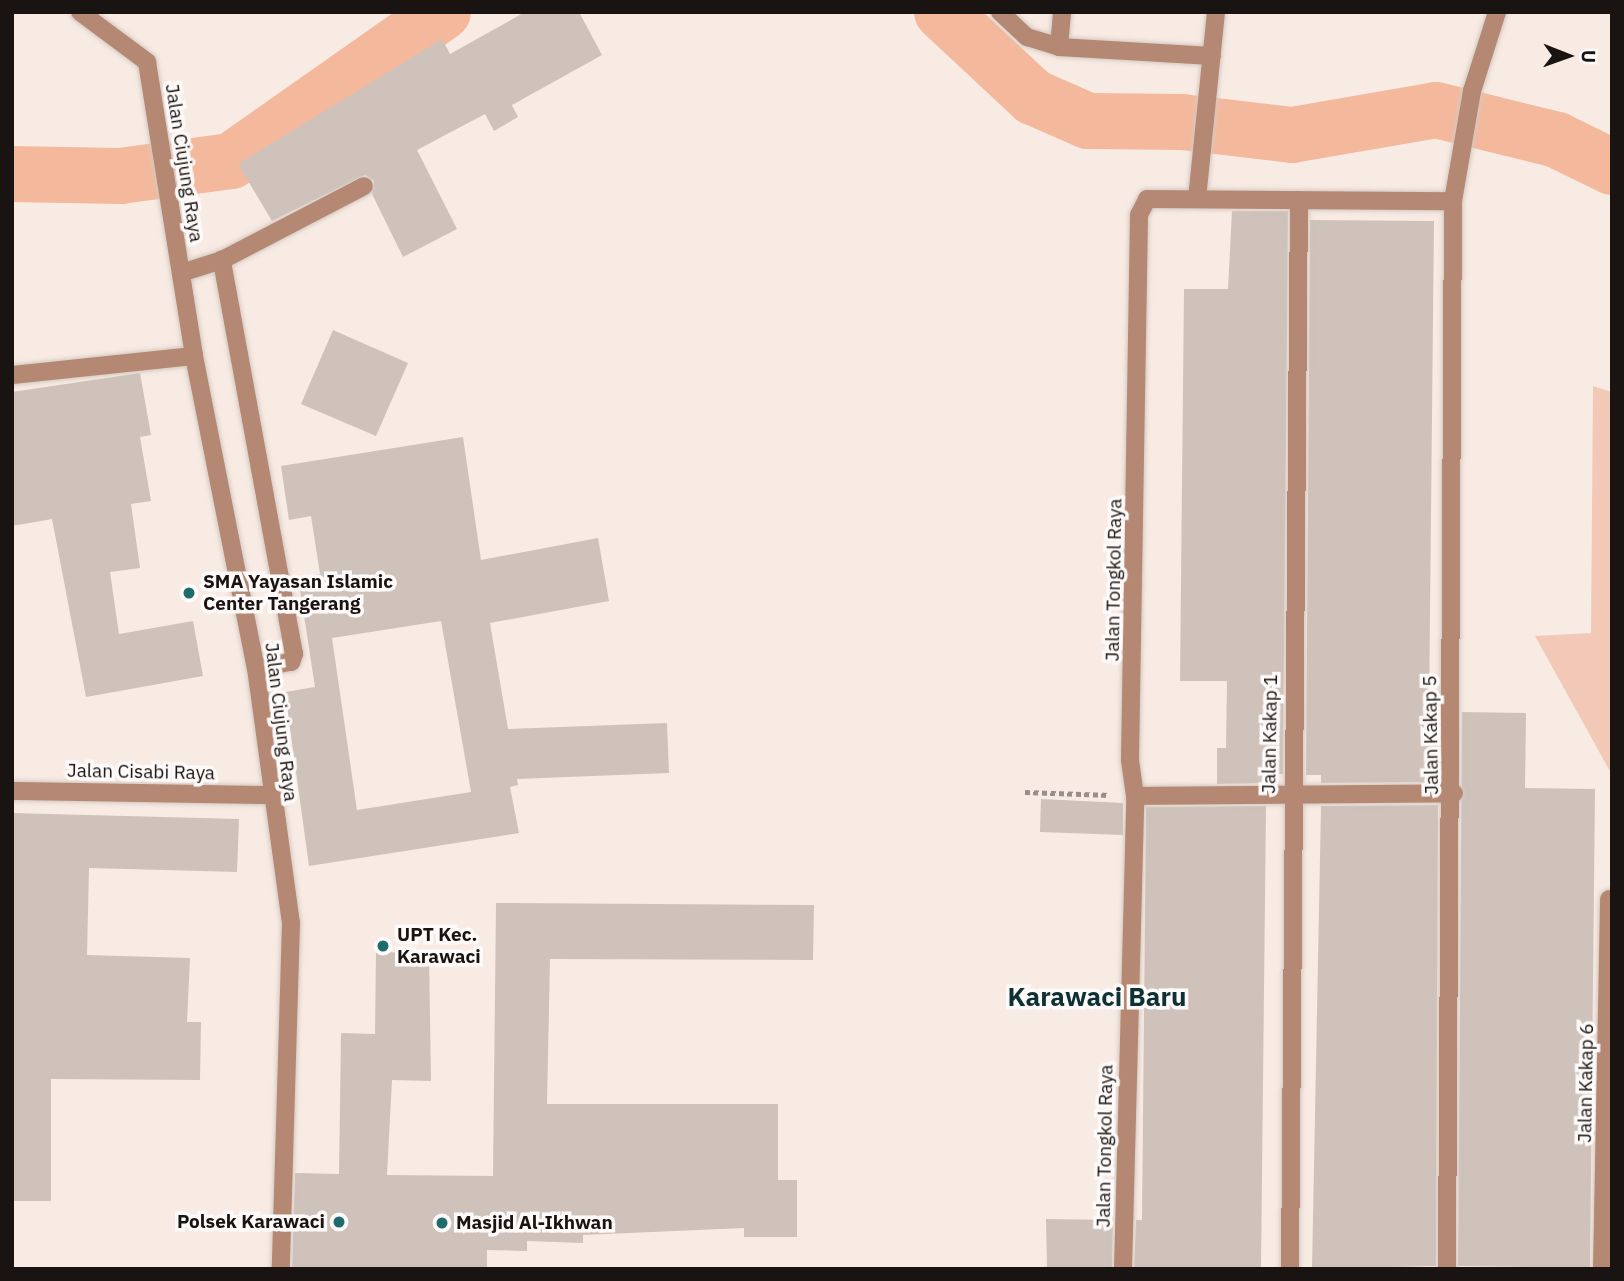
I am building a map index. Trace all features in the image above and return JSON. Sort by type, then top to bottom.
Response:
[{"type":"street","name":"Jalan Ciujung Raya","points":[[80,12],[145,60],[194,356],[256,668],[268,795],[290,923],[281,1269]]},
{"type":"street","points":[[1000,12],[1027,37],[1059,47],[1212,56]]},
{"type":"street","points":[[1059,47],[1062,12]]},
{"type":"street","points":[[1197,199],[1206,129],[1206,86],[1216,12]]},
{"type":"street","name":"Jalan Kakap 5","points":[[1447,1269],[1454,793],[1453,201],[1472,92],[1497,12]]},
{"type":"street","points":[[181,273],[222,260],[363,186]]},
{"type":"street","name":"Jalan Tongkol Raya","points":[[1123,1269],[1135,796],[1130,759],[1139,215],[1147,199],[1453,201]]},
{"type":"street","name":"Jalan Kakap 1","points":[[1290,1269],[1289,795],[1299,200]]},
{"type":"street","points":[[222,260],[294,654],[291,662],[256,668]]},
{"type":"street","points":[[12,375],[194,356]]},
{"type":"street","name":"Jalan Cisabi Raya","points":[[12,791],[268,795]]},
{"type":"street","points":[[1135,796],[1454,793]]},
{"type":"street","name":"Jalan Kakap 6","points":[[1602,1269],[1609,1114],[1609,899]]},
{"type":"path","points":[[1025,792],[1135,796]]},
{"type":"shaded area","points":[[1593,386],[1612,392],[1612,775],[1535,636],[1591,633]]},
{"type":"building","points":[[525,12],[579,12],[602,55],[512,105],[518,117],[494,131],[485,114],[417,150],[457,229],[403,257],[372,194],[374,181],[365,175],[272,221],[238,164],[442,39],[450,54]]},
{"type":"building","points":[[1232,211],[1288,211],[1283,774],[1266,774],[1266,783],[1217,784],[1217,748],[1226,748],[1227,681],[1180,681],[1184,289],[1228,289]]},
{"type":"building","points":[[1310,220],[1434,221],[1429,711],[1439,711],[1438,782],[1321,783],[1321,775],[1306,775]]},
{"type":"building","points":[[333,330],[408,363],[376,436],[301,404]]},
{"type":"building","points":[[140,373],[151,435],[140,437],[151,501],[131,504],[140,568],[110,572],[119,634],[193,621],[203,676],[86,697],[52,519],[12,526],[12,392]]},
{"type":"building","points":[[463,437],[481,560],[598,538],[609,601],[490,623],[508,729],[667,723],[669,773],[517,779],[518,785],[510,787],[519,833],[309,866],[285,692],[315,687],[298,577],[320,574],[311,516],[289,520],[281,466]],"holes":[[[441,621],[471,792],[357,810],[332,638]]]},
{"type":"building","points":[[1462,712],[1526,713],[1525,788],[1595,789],[1590,1268],[1458,1266]]},
{"type":"building","points":[[1041,799],[1123,803],[1123,835],[1040,832]]},
{"type":"building","points":[[1438,805],[1436,1266],[1312,1269],[1321,806]]},
{"type":"building","points":[[1266,806],[1261,1269],[1134,1269],[1136,1220],[1142,1220],[1146,807]]},
{"type":"building","points":[[12,813],[239,819],[237,872],[89,868],[87,955],[190,958],[187,1022],[201,1022],[200,1080],[51,1079],[51,1201],[12,1201]]},
{"type":"building","points":[[496,903],[814,905],[813,960],[550,959],[547,1104],[778,1104],[778,1180],[797,1180],[797,1237],[744,1237],[744,1228],[583,1235],[583,1243],[527,1241],[527,1251],[487,1250],[487,1269],[292,1269],[295,1173],[339,1174],[341,1033],[375,1034],[376,952],[429,953],[431,1081],[392,1080],[387,1175],[493,1176]]},
{"type":"building","points":[[1046,1219],[1113,1220],[1112,1269],[1047,1269]]},
{"type":"waterway","points":[[12,174],[120,176],[231,161],[443,12]]},
{"type":"waterway","points":[[942,12],[1033,97],[1088,121],[1182,122],[1292,135],[1436,110],[1557,140],[1612,167]]},
{"type":"place","name":"SMA Yayasan Islamic Center Tangerang","points":[[189,593]]},
{"type":"place","name":"UPT Kec. Karawaci","points":[[383,946]]},
{"type":"place","name":"Polsek Karawaci","points":[[339,1222]]},
{"type":"place","name":"Masjid Al-Ikhwan","points":[[442,1223]]},
{"type":"district","name":"Karawaci Baru","points":[[1097,997]]}]
